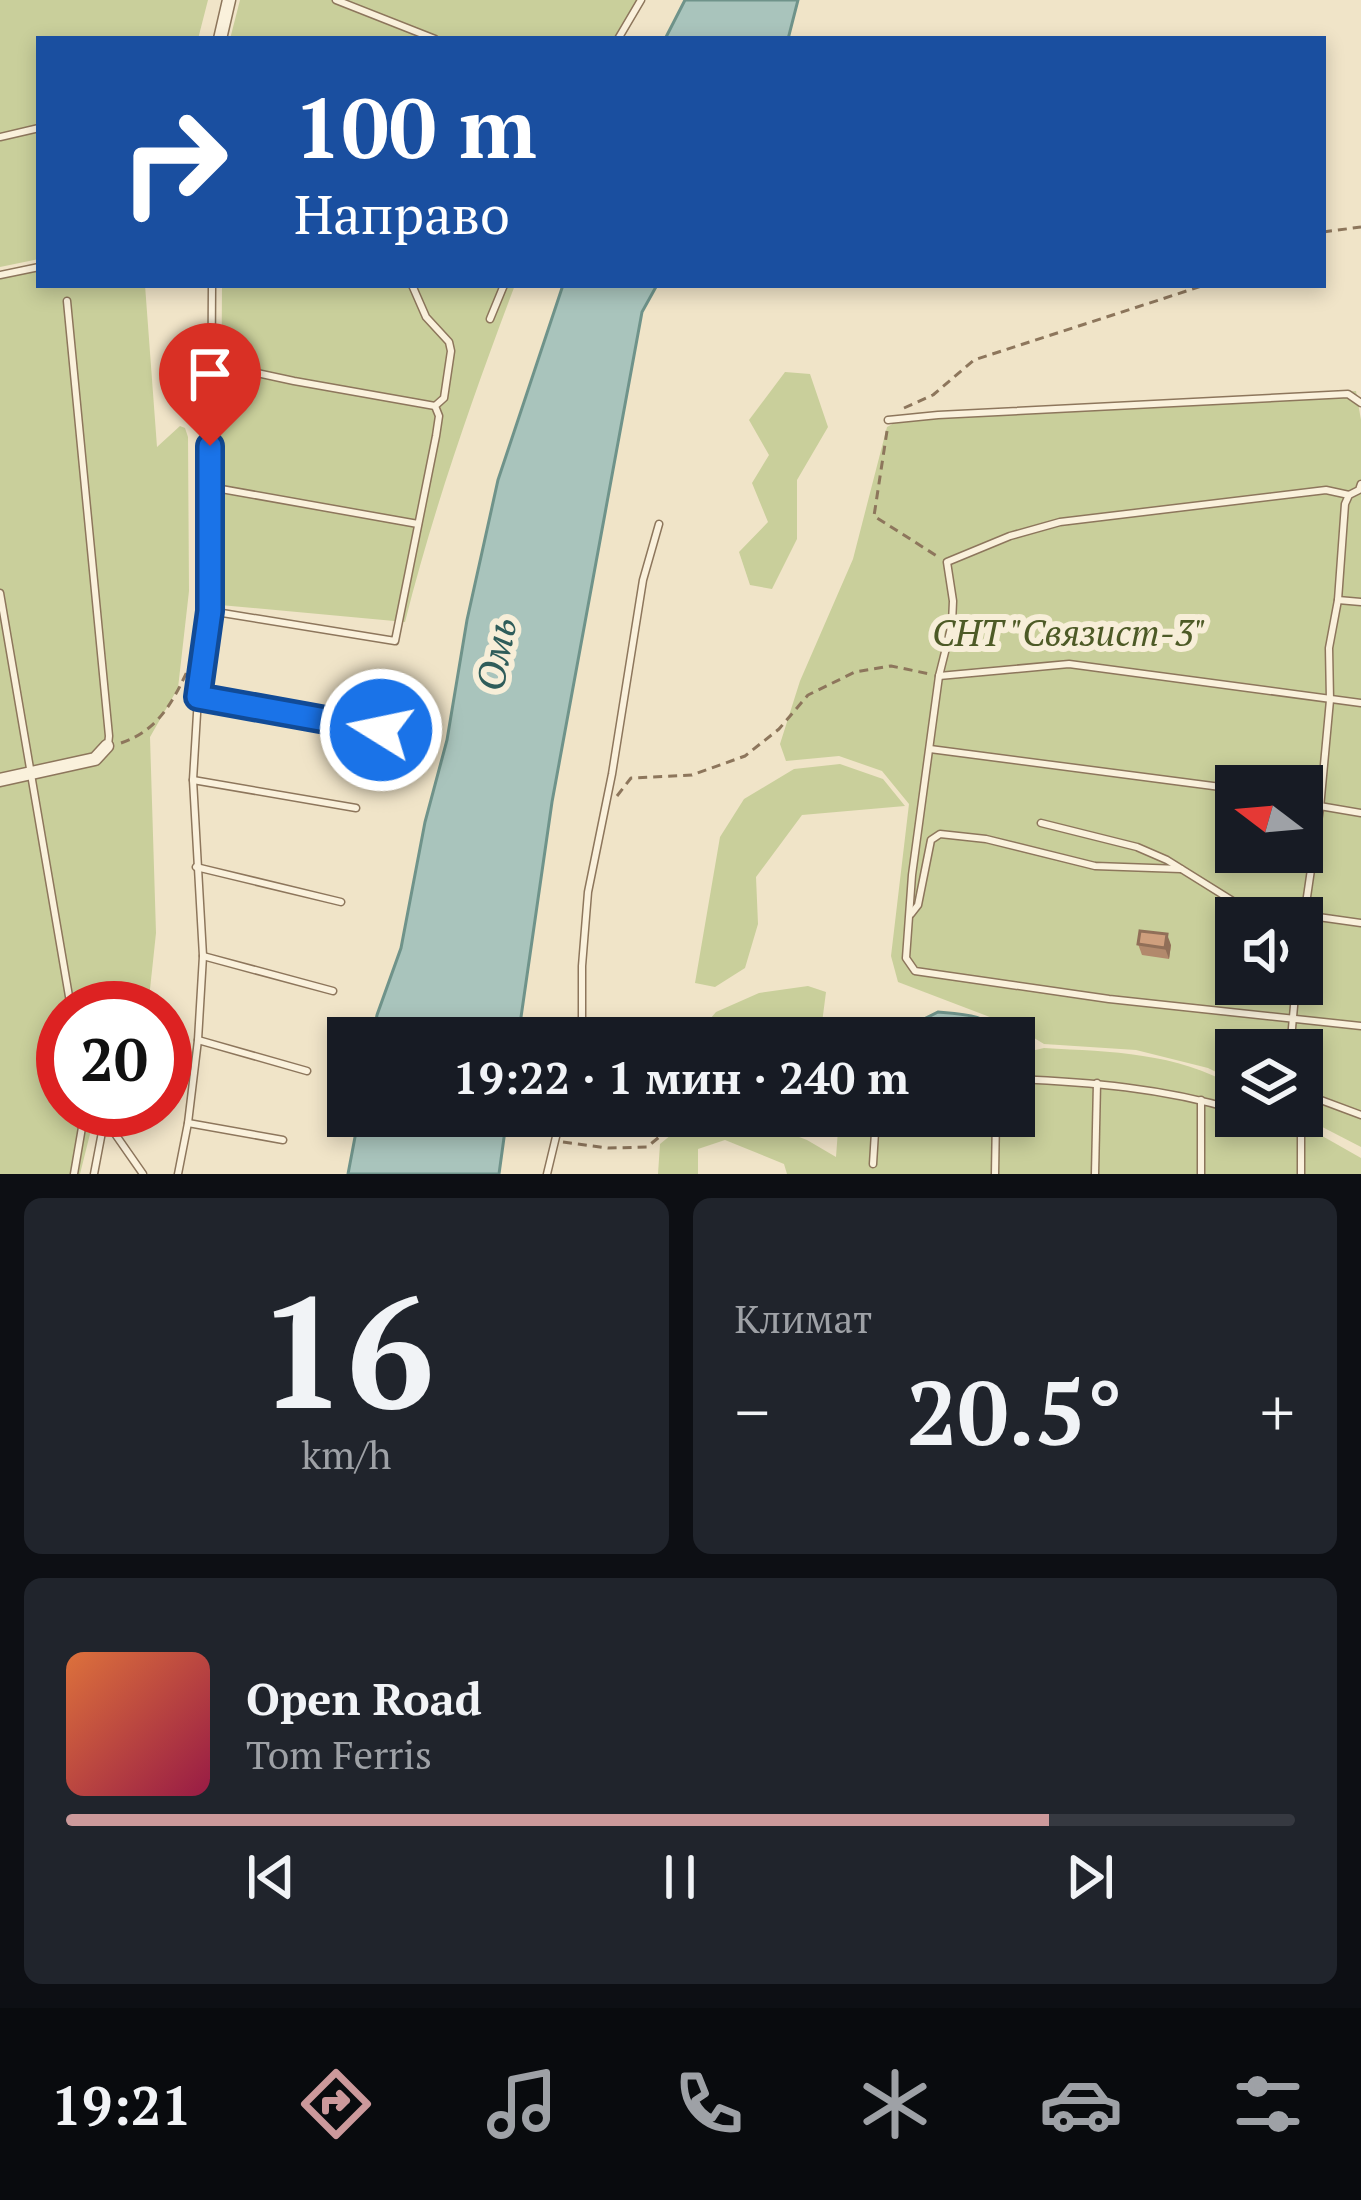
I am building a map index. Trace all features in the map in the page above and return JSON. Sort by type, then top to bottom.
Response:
[{"type":"street","points":[[221,36],[229,0]]},
{"type":"street","points":[[0,780],[95,759],[107,746]]},
{"type":"lane","points":[[336,0],[427,36]]},
{"type":"lane","points":[[620,36],[641,0]]},
{"type":"lane","points":[[0,136],[36,129]]},
{"type":"lane","points":[[0,275],[36,268]]},
{"type":"lane","points":[[192,1090],[203,956],[193,780],[210,611],[212,288]]},
{"type":"lane","points":[[413,288],[451,351],[444,398],[435,406]]},
{"type":"lane","points":[[490,320],[503,288]]},
{"type":"lane","points":[[67,301],[107,746]]},
{"type":"lane","points":[[210,363],[435,406]]},
{"type":"lane","points":[[888,420],[1348,394],[1361,403]]},
{"type":"lane","points":[[210,611],[395,641],[436,436],[439,416],[435,406]]},
{"type":"lane","points":[[210,487],[418,524]]},
{"type":"lane","points":[[1323,769],[1329,648],[1338,600],[1345,504],[1360,488]]},
{"type":"lane","points":[[1349,495],[1326,490],[1060,522],[947,562],[952,624],[939,676],[906,958],[915,971],[1109,999],[1361,1026]]},
{"type":"lane","points":[[582,1017],[588,892],[640,598],[659,524]]},
{"type":"lane","points":[[0,593],[66,981]]},
{"type":"lane","points":[[1338,600],[1361,602]]},
{"type":"lane","points":[[939,676],[1070,664],[1361,703]]},
{"type":"lane","points":[[198,697],[381,730]]},
{"type":"lane","points":[[929,749],[1215,786]]},
{"type":"lane","points":[[193,780],[356,808]]},
{"type":"lane","points":[[1323,808],[1361,813]]},
{"type":"lane","points":[[1041,823],[1137,848],[1167,860],[1226,897]]},
{"type":"lane","points":[[909,918],[918,905],[932,840],[940,835],[986,839],[1095,866],[1181,869]]},
{"type":"lane","points":[[196,867],[340,902]]},
{"type":"lane","points":[[1323,923],[1361,922]]},
{"type":"lane","points":[[203,956],[333,991]]},
{"type":"lane","points":[[1291,1029],[1293,1005]]},
{"type":"lane","points":[[198,1040],[307,1071]]},
{"type":"lane","points":[[1035,1080],[1097,1083],[1215,1103]]},
{"type":"lane","points":[[1096,1174],[1097,1083]]},
{"type":"lane","points":[[1201,1099],[1201,1174]]},
{"type":"lane","points":[[1323,1100],[1361,1114]]},
{"type":"lane","points":[[192,1125],[283,1140]]},
{"type":"lane","points":[[94,1174],[102,1132],[113,1131],[143,1174]]},
{"type":"lane","points":[[74,1174],[80,1137]]},
{"type":"lane","points":[[178,1174],[185,1137]]},
{"type":"lane","points":[[547,1174],[557,1137]]},
{"type":"lane","points":[[873,1164],[875,1137]]},
{"type":"lane","points":[[995,1174],[996,1137]]},
{"type":"lane","points":[[1300,1137],[1301,1174]]},
{"type":"path","points":[[1326,232],[1361,227]]},
{"type":"path","points":[[947,562],[874,516],[889,414],[933,395],[974,360],[1196,288]]},
{"type":"path","points":[[107,746],[146,734],[174,699],[193,658]]},
{"type":"path","points":[[604,811],[632,778],[692,775],[745,756],[779,729],[808,695],[855,672],[891,666],[939,676]]},
{"type":"path","points":[[556,1141],[647,1147],[659,1137]]},
{"type":"green space","points":[[0,0],[208,0],[199,36],[36,36],[36,260],[0,267]]},
{"type":"green space","points":[[240,0],[645,0],[625,36],[231,36]]},
{"type":"green space","points":[[36,271],[36,288],[145,288],[157,447],[180,426],[188,437],[189,591],[178,688],[150,737],[156,933],[151,981],[36,981],[36,1137],[89,1137],[80,1174],[0,1174],[0,278]]},
{"type":"green space","points":[[222,288],[514,288],[455,452],[405,622],[220,605]]},
{"type":"green space","points":[[785,372],[810,374],[828,427],[797,480],[797,539],[772,589],[750,585],[739,552],[768,522],[752,483],[769,455],[749,420]]},
{"type":"green space","name":"СНТ \"Связист-3\"","points":[[1356,391],[1361,420],[1361,1147],[1323,1127],[1323,1029],[1215,1029],[1215,1072],[1136,1050],[1044,1044],[1035,1039],[1035,1017],[990,1017],[898,982],[891,956],[909,804],[882,771],[839,756],[786,761],[780,744],[800,681],[853,559],[887,427],[913,413]]},
{"type":"green space","points":[[840,764],[883,779],[905,806],[802,815],[756,877],[758,924],[745,968],[715,987],[695,983],[720,837],[744,799],[794,769]]},
{"type":"green space","points":[[808,986],[826,992],[823,1017],[712,1017],[759,993]]},
{"type":"green space","points":[[1035,1050],[1143,1056],[1213,1075],[1215,1137],[1323,1136],[1361,1158],[1361,1174],[787,1174],[784,1164],[725,1140],[698,1149],[698,1174],[658,1174],[660,1144],[668,1137],[799,1137],[836,1157],[837,1137],[1035,1137]]},
{"type":"water","points":[[685,0],[798,0],[789,36],[667,36]]},
{"type":"water","name":"Омь","points":[[562,288],[655,288],[642,312],[552,802],[521,1017],[377,1017],[401,948],[425,822],[447,740],[498,480]]},
{"type":"water","points":[[938,1012],[973,1017],[928,1017]]},
{"type":"water","points":[[355,1137],[504,1137],[499,1174],[348,1174]]},
{"type":"building","points":[[1140,931],[1167,934],[1165,948],[1138,944]]},
{"type":"route","points":[[210,446],[210,611],[198,697],[381,730]]}]
